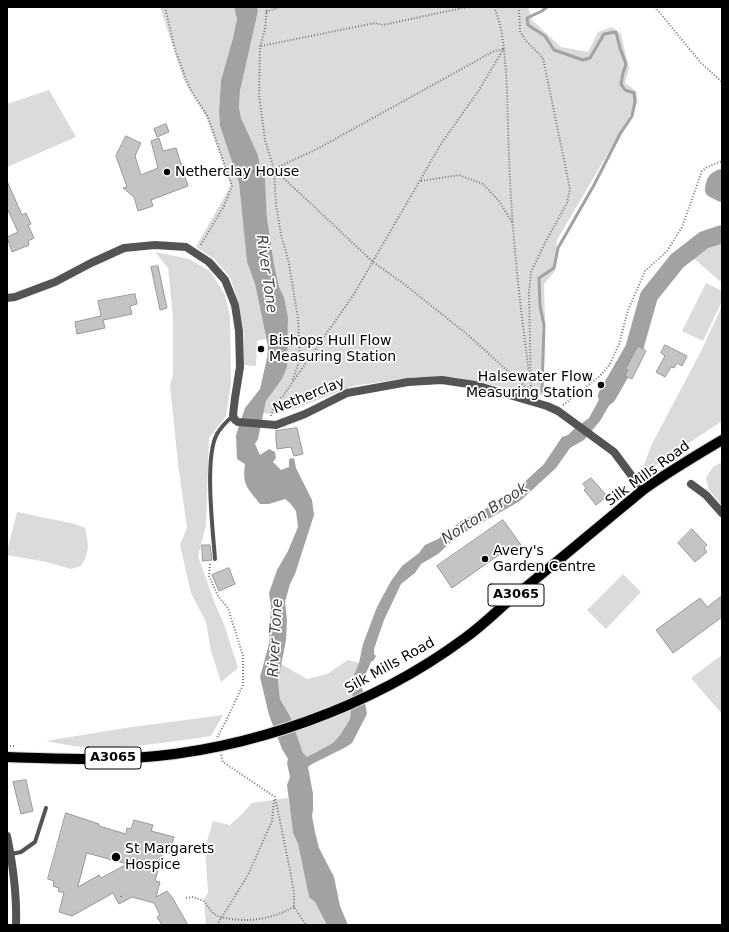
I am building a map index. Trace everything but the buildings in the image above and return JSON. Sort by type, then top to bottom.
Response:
[{"type":"main road","name":"Silk Mills Road","points":[[7,757],[63,759],[132,758],[175,754],[218,747],[264,736],[340,709],[382,689],[423,666],[464,638],[643,491],[679,466],[722,440]]},
{"type":"street","points":[[7,298],[14,297],[55,282],[124,248],[170,245],[186,247],[209,262],[226,280],[235,305],[240,331],[240,367],[235,398],[236,418]]},
{"type":"street","name":"Netherclay","points":[[236,418],[266,425],[276,425],[288,422],[348,393],[408,382],[435,380],[475,385],[547,406],[558,411],[614,452],[643,491]]},
{"type":"street","points":[[691,484],[706,495],[722,513]]},
{"type":"street","points":[[7,836],[11,854],[16,925]]},
{"type":"lane","points":[[215,559],[211,495],[212,453],[216,435],[222,426],[236,418]]},
{"type":"lane","points":[[11,854],[21,852],[35,842],[46,808]]},
{"type":"path","points":[[165,7],[175,50],[190,89],[208,117],[232,186],[224,206],[195,253]]},
{"type":"path","points":[[267,7],[265,29],[261,46],[259,94],[265,140],[274,169],[276,204],[281,235],[291,272],[298,318],[300,359],[290,386]]},
{"type":"path","points":[[266,12],[279,7]]},
{"type":"path","points":[[261,46],[375,23],[383,25],[467,7]]},
{"type":"path","points":[[494,7],[501,27],[504,48],[509,111],[509,157],[512,223],[531,390]]},
{"type":"path","points":[[274,169],[373,262],[468,334],[532,393],[529,293],[531,272],[567,202],[570,188],[544,58],[526,41],[520,31],[519,7]]},
{"type":"path","points":[[655,7],[701,63],[722,82]]},
{"type":"path","points":[[229,175],[263,169],[274,169],[317,149],[494,51],[504,48]]},
{"type":"path","points":[[266,425],[275,403],[283,396],[354,294],[441,144],[479,90],[504,48]]},
{"type":"path","points":[[558,411],[565,402],[579,394],[600,376],[610,364],[619,344],[628,310],[645,272],[667,251],[682,227],[702,171],[707,167],[722,161]]},
{"type":"path","points":[[420,181],[459,175],[483,184],[499,201],[512,223]]},
{"type":"path","points":[[215,559],[210,563],[209,576],[218,596],[228,608],[243,656],[243,685],[217,737],[218,747],[223,762],[275,797],[294,893],[294,907],[306,925]]},
{"type":"path","points":[[7,746],[18,746]]},
{"type":"path","points":[[217,925],[248,876],[272,821],[275,797]]},
{"type":"path","points":[[186,898],[192,897],[204,901],[216,915],[222,918],[241,920],[256,920],[275,916],[294,907]]},
{"type":"shaded area","points":[[160,7],[234,7],[237,19],[221,80],[219,111],[220,126],[239,183],[247,262],[255,284],[266,339],[257,341],[256,366],[244,365],[244,334],[239,304],[230,277],[214,259],[196,247],[231,185],[206,117],[183,78]]},
{"type":"shaded area","points":[[257,7],[528,7],[532,20],[561,47],[588,52],[598,32],[612,27],[621,34],[629,69],[625,83],[636,91],[638,102],[557,240],[555,271],[544,284],[545,316],[543,395],[527,395],[502,387],[453,377],[416,377],[353,386],[297,408],[274,414],[263,413],[266,401],[282,379],[287,342],[288,317],[284,297],[279,287],[274,264],[267,218],[265,178],[260,167],[258,155],[241,118],[239,107],[240,91],[258,11]]},
{"type":"shaded area","points":[[49,90],[76,137],[7,167],[7,104]]},
{"type":"shaded area","points":[[722,168],[722,201],[710,194],[707,180]]},
{"type":"shaded area","points":[[722,229],[722,283],[683,249],[693,239]]},
{"type":"shaded area","points":[[155,252],[189,259],[210,271],[225,295],[230,316],[231,383],[226,416],[209,438],[206,525],[198,556],[215,604],[224,624],[238,668],[221,682],[211,651],[206,622],[191,593],[180,545],[187,528],[178,464],[170,385],[173,375],[173,317],[168,268]]},
{"type":"shaded area","points":[[706,283],[722,291],[722,301],[703,341],[682,331]]},
{"type":"shaded area","points":[[722,306],[722,421],[647,471],[643,467],[652,444],[701,351]]},
{"type":"shaded area","points":[[722,462],[722,506],[709,490],[706,478],[713,467]]},
{"type":"shaded area","points":[[17,512],[75,524],[85,528],[88,548],[81,566],[71,569],[47,562],[7,555]]},
{"type":"shaded area","points":[[623,574],[641,592],[606,629],[587,610]]},
{"type":"shaded area","points":[[722,655],[722,714],[691,678]]},
{"type":"shaded area","points":[[348,660],[359,663],[352,680],[353,689],[350,719],[333,743],[307,757],[303,753],[290,716],[280,699],[278,681],[281,664],[307,679],[327,674]]},
{"type":"shaded area","points":[[223,715],[211,736],[115,747],[83,747],[46,741],[125,728]]},
{"type":"shaded area","points":[[288,798],[293,833],[298,844],[309,897],[315,902],[327,925],[206,925],[204,901],[208,892],[205,848],[213,821],[230,825],[252,803]]},
{"type":"water","name":"River Tone","points":[[234,7],[257,7],[258,11],[240,91],[239,107],[241,118],[258,155],[260,167],[265,178],[267,218],[274,264],[279,287],[284,297],[288,317],[287,367],[282,379],[266,401],[258,439],[255,444],[260,455],[269,449],[275,452],[276,458],[273,462],[281,470],[289,467],[289,459],[294,458],[296,468],[312,500],[314,515],[285,602],[287,620],[286,640],[278,681],[280,699],[290,716],[303,753],[307,757],[333,743],[350,719],[353,689],[352,680],[359,663],[363,644],[377,607],[391,581],[402,566],[419,553],[425,545],[438,539],[464,519],[482,511],[517,489],[544,464],[562,437],[568,435],[589,418],[606,387],[612,380],[619,376],[617,392],[600,421],[584,440],[570,448],[556,468],[520,501],[467,531],[438,554],[421,564],[415,573],[401,584],[384,620],[374,649],[374,654],[376,656],[371,662],[363,680],[362,687],[367,714],[352,743],[308,767],[313,794],[312,816],[319,848],[334,877],[340,906],[348,925],[327,925],[315,902],[309,897],[298,844],[293,833],[287,785],[290,777],[287,763],[288,759],[282,749],[269,715],[260,677],[269,644],[271,607],[269,593],[277,570],[288,551],[298,527],[296,511],[285,499],[269,504],[260,504],[249,490],[245,482],[245,464],[237,459],[236,435],[245,408],[260,389],[268,347],[255,284],[247,262],[239,183],[220,126],[219,111],[221,80],[237,19]]},
{"type":"waterway","points":[[542,391],[544,325],[540,306],[539,278],[554,268],[558,248],[594,185],[620,134],[632,116],[635,102],[634,93],[625,90],[621,84],[626,64],[616,32],[604,34],[590,58],[583,60],[554,50],[545,36],[528,25],[527,18],[547,7]]},
{"type":"waterway","name":"Norton Brook","points":[[722,178],[716,182],[714,189],[722,193]]},
{"type":"waterway","name":"Norton Brook","points":[[607,396],[634,349],[649,296],[677,261],[704,240],[722,234]]},
{"type":"place","name":"Netherclay House","points":[[167,172]]},
{"type":"place","name":"Bishops Hull Flow Measuring Station","points":[[261,349]]},
{"type":"place","name":"Halsewater Flow Measuring Station","points":[[601,385]]},
{"type":"place","name":"Avery's Garden Centre","points":[[485,559]]},
{"type":"place","name":"St Margarets Hospice","points":[[116,857]]}]
